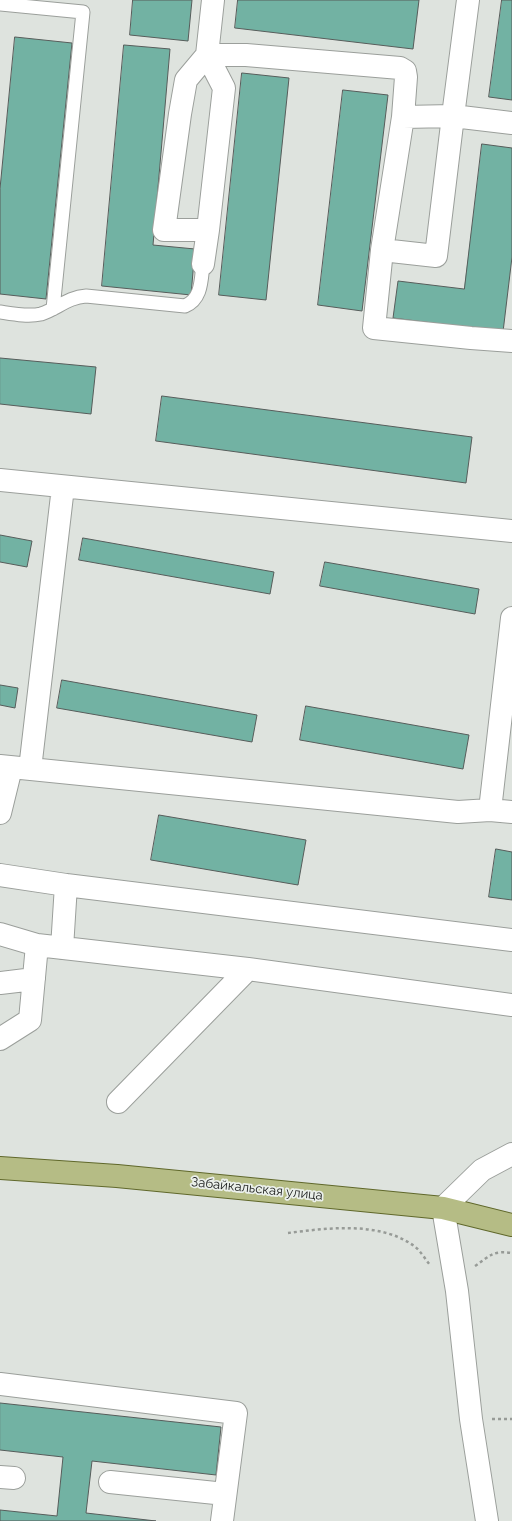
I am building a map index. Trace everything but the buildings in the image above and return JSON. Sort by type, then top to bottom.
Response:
[{"type":"main road","name":"Забайкальская улица","points":[[0,1168],[118,1176],[443,1208],[512,1225]]},
{"type":"street","points":[[203,264],[224,88],[207,55],[213,0]]},
{"type":"street","points":[[382,250],[436,256],[468,0]]},
{"type":"street","points":[[208,230],[164,230],[186,80],[207,55],[246,55],[400,68],[405,71],[406,76],[403,117],[382,250],[374,328],[512,341]]},
{"type":"street","points":[[403,117],[453,116],[512,123]]},
{"type":"street","points":[[0,480],[512,531]]},
{"type":"street","points":[[0,813],[14,768],[63,487]]},
{"type":"street","points":[[490,810],[512,618]]},
{"type":"street","points":[[14,768],[458,812],[490,810],[512,812]]},
{"type":"street","points":[[0,875],[66,885],[512,940]]},
{"type":"street","points":[[62,948],[66,885]]},
{"type":"street","points":[[0,934],[37,945],[248,969],[512,1005]]},
{"type":"street","points":[[0,1039],[30,1020],[37,945]]},
{"type":"street","points":[[118,1102],[248,969]]},
{"type":"street","points":[[0,983],[34,980]]},
{"type":"street","points":[[488,1521],[471,1419],[458,1298],[443,1208],[482,1170],[512,1154]]},
{"type":"street","points":[[0,1384],[236,1413],[222,1521]]},
{"type":"street","points":[[110,1482],[225,1494]]},
{"type":"lane","points":[[0,4],[83,12],[53,309]]},
{"type":"lane","points":[[0,312],[31,316],[53,309],[72,298],[86,296],[185,306],[194,301],[200,291],[203,264]]},
{"type":"path","points":[[288,1233],[327,1228],[361,1228],[396,1236],[415,1246],[431,1267],[453,1268],[476,1266],[486,1257],[500,1251],[512,1253]]}]
